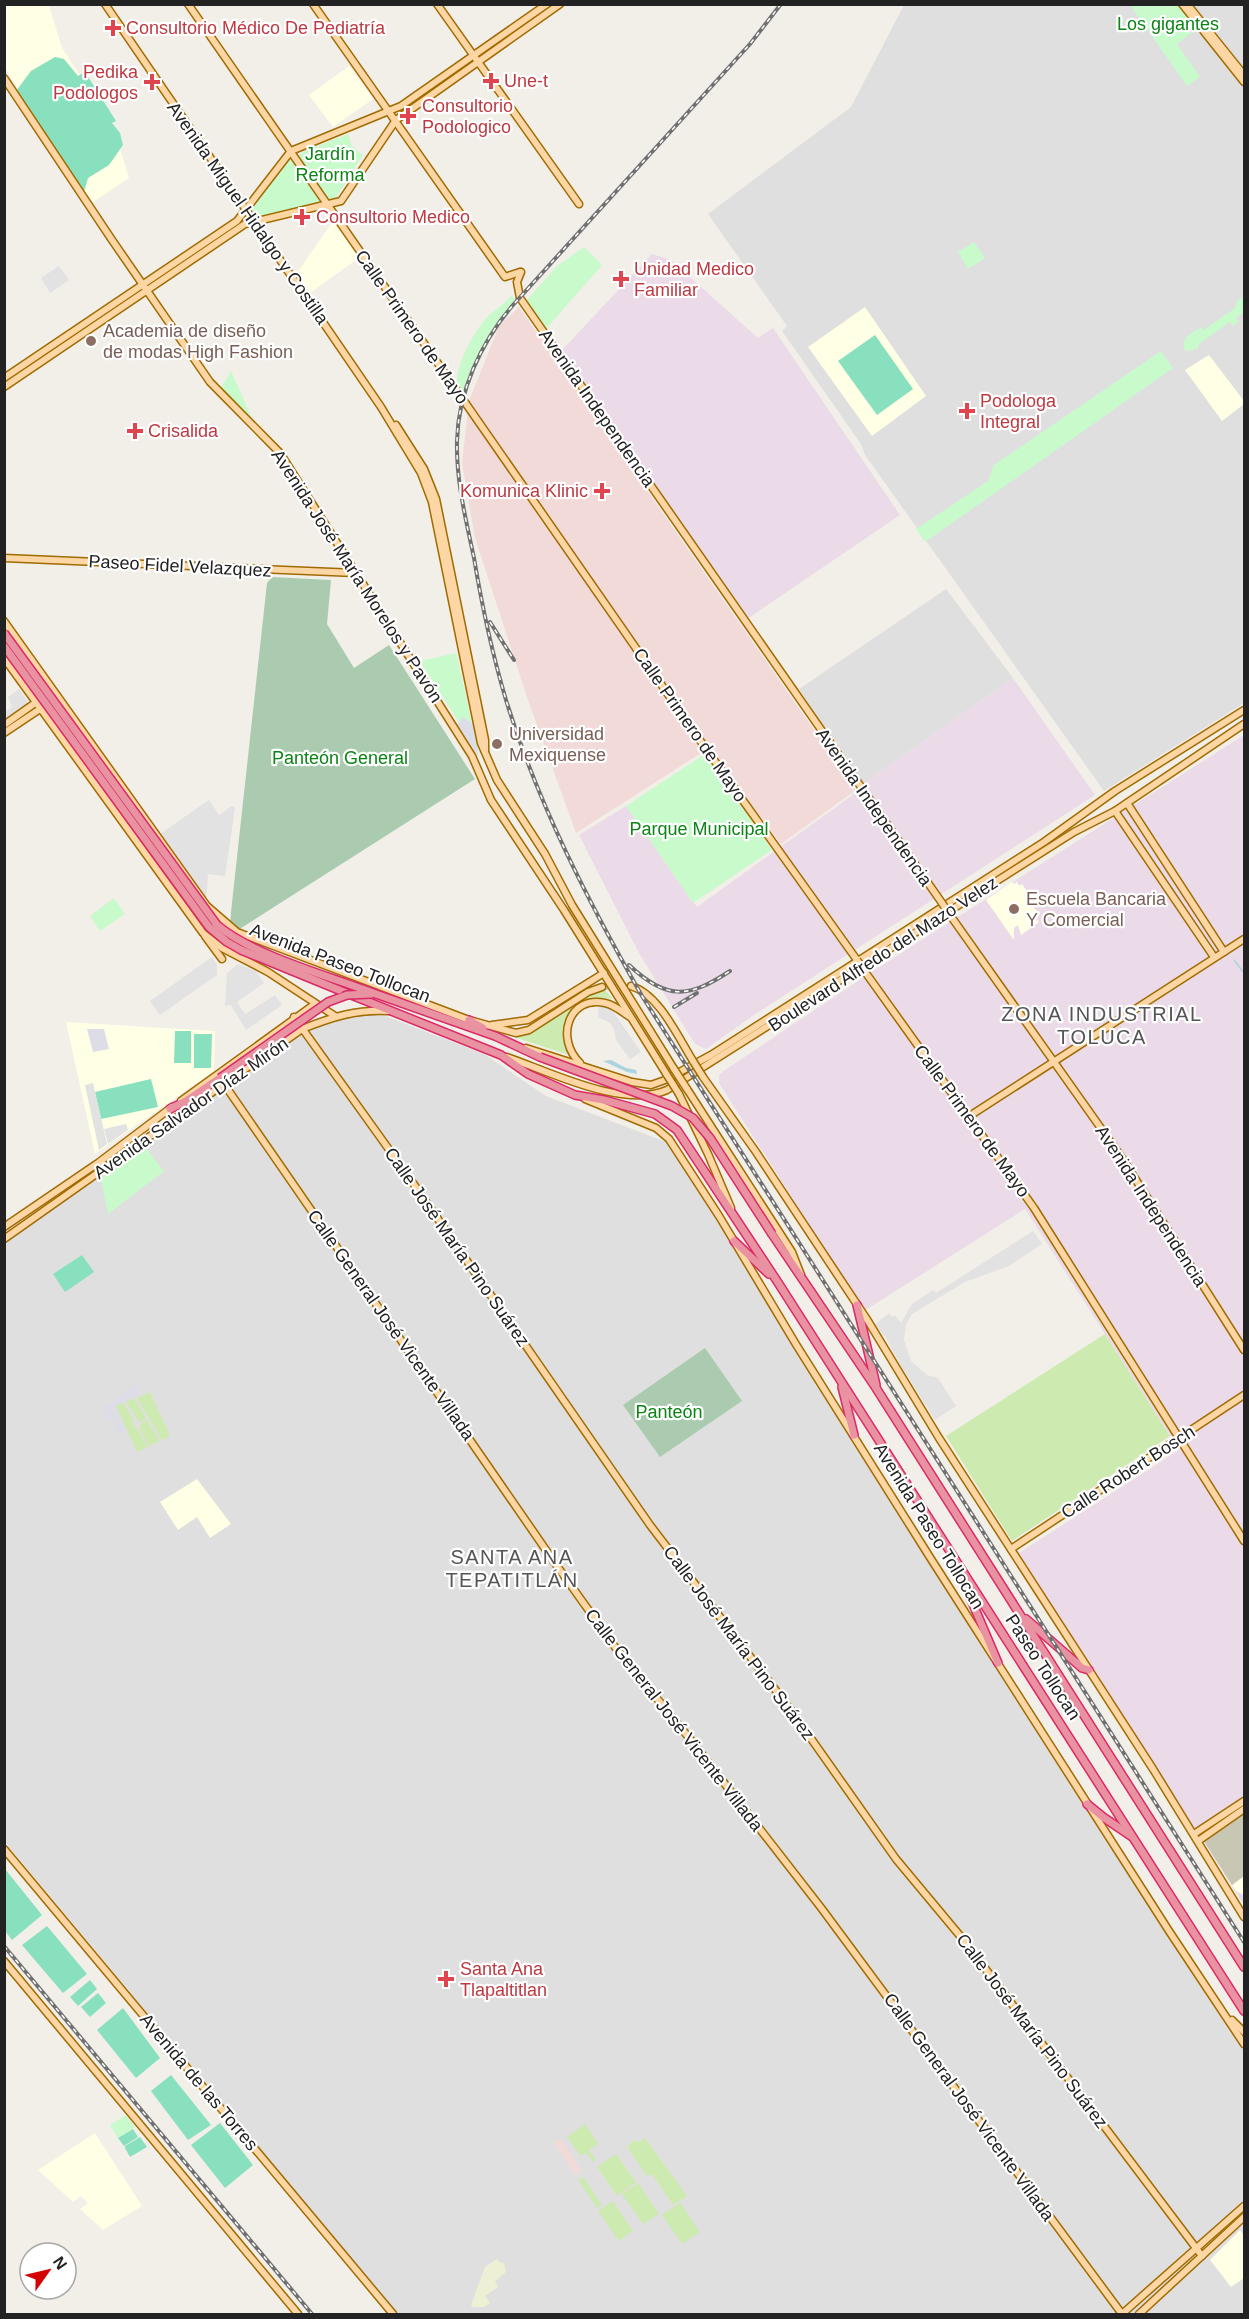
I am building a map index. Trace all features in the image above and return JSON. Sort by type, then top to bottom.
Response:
[{"type":"highway","name":"Avenida Paseo Tollocan","points":[[4,633],[217,925],[237,939],[260,950],[412,1008],[495,1036],[540,1058],[672,1106],[693,1118],[710,1138],[801,1276]]},
{"type":"highway","name":"Avenida Paseo Tollocan","points":[[4,646],[209,927],[227,942],[501,1055],[528,1074],[575,1095],[604,1100],[655,1114],[668,1122],[688,1143],[735,1220]]},
{"type":"highway","points":[[170,1109],[222,1081],[328,1002],[354,994],[376,994]]},
{"type":"highway","points":[[469,1020],[495,1036]]},
{"type":"highway","name":"Paseo Tollocan","points":[[735,1220],[777,1281],[1245,2011]]},
{"type":"highway","points":[[734,1241],[777,1281]]},
{"type":"highway","name":"Paseo Tollocan","points":[[801,1276],[876,1388],[1245,1967]]},
{"type":"highway","points":[[857,1305],[876,1388]]},
{"type":"highway","points":[[841,1381],[854,1435]]},
{"type":"highway","points":[[961,1567],[964,1583],[998,1663]]},
{"type":"highway","points":[[1018,1611],[1082,1668],[1089,1670]]},
{"type":"highway","points":[[1087,1804],[1135,1838]]},
{"type":"main road","name":"Avenida Miguel Hidalgo y Costilla","points":[[105,4],[390,421],[416,464],[429,493],[458,615],[486,754],[497,780],[674,1070],[792,1252],[801,1276]]},
{"type":"main road","name":"Calle Primero de Mayo","points":[[188,4],[704,746],[1037,1213],[1245,1541]]},
{"type":"main road","points":[[313,4],[394,122]]},
{"type":"main road","points":[[437,4],[579,204]]},
{"type":"main road","points":[[4,387],[237,221],[291,151],[401,106],[547,4]]},
{"type":"main road","points":[[4,378],[242,226],[340,201],[394,122],[560,4]]},
{"type":"main road","points":[[1182,4],[1245,82]]},
{"type":"main road","points":[[1187,4],[1245,75]]},
{"type":"main road","name":"Avenida José María Morelos y Pavón","points":[[4,78],[213,387],[280,453],[476,762],[491,800],[564,910],[679,1094],[708,1154],[735,1220]]},
{"type":"main road","name":"Avenida Independencia","points":[[394,122],[505,277],[521,272],[517,282],[520,298],[1122,1158],[1245,1350]]},
{"type":"main road","name":"Paseo Fidel Velazquez","points":[[4,558],[356,573]]},
{"type":"main road","name":"Avenida Paseo Tollocan","points":[[4,621],[199,895],[224,923],[255,940],[469,1020],[505,1031],[523,1032],[588,992],[602,987]]},
{"type":"main road","points":[[4,639],[18,640]]},
{"type":"main road","name":"Avenida Paseo Tollocan","points":[[4,658],[203,933],[222,948],[268,972],[335,1016]]},
{"type":"main road","points":[[24,686],[30,689],[38,686],[42,680],[42,673]]},
{"type":"main road","points":[[4,733],[56,693]]},
{"type":"main road","points":[[4,725],[39,705]]},
{"type":"main road","name":"Boulevard Alfredo del Mazo Velez","points":[[516,1046],[632,1082],[651,1085],[665,1080],[711,1055],[1044,842],[1123,786],[1244,710]]},
{"type":"main road","points":[[55,728],[53,725],[58,718],[63,715],[72,716]]},
{"type":"main road","name":"Boulevard Alfredo del Mazo Velez","points":[[501,1055],[606,1092],[635,1095],[660,1093],[1074,832],[1127,803],[1245,724]]},
{"type":"main road","points":[[476,762],[486,754]]},
{"type":"main road","points":[[1127,803],[1224,951]]},
{"type":"main road","points":[[1114,811],[1214,957]]},
{"type":"main road","points":[[185,910],[190,911],[195,907],[199,901],[199,895]]},
{"type":"main road","points":[[203,933],[222,959]]},
{"type":"main road","points":[[968,1117],[1053,1060],[1245,939]]},
{"type":"main road","points":[[240,958],[242,946],[255,940]]},
{"type":"main road","points":[[487,1025],[528,1020],[604,973]]},
{"type":"main road","points":[[631,986],[643,991],[652,999],[857,1305],[1245,1917]]},
{"type":"main road","points":[[583,1065],[570,1050],[566,1038],[570,1020],[578,1010],[590,1003],[604,1003],[617,1008],[633,1020]]},
{"type":"main road","name":"Avenida Salvador Díaz Mirón","points":[[4,1227],[98,1163],[294,1017],[315,1004]]},
{"type":"main road","name":"Avenida Salvador Díaz Mirón","points":[[4,1239],[222,1081],[302,1029],[335,1016],[358,1011],[390,1011]]},
{"type":"main road","name":"Calle José María Pino Suárez","points":[[294,1017],[650,1525],[793,1713],[896,1859],[966,1943],[1202,2256]]},
{"type":"main road","points":[[282,1026],[288,1031],[289,1038]]},
{"type":"main road","name":"Calle General José Vicente Villada","points":[[222,1081],[596,1620],[822,1909],[1122,2314]]},
{"type":"main road","name":"Avenida Paseo Tollocan","points":[[575,1095],[661,1131],[669,1139],[1087,1804],[1245,2044]]},
{"type":"main road","name":"Calle Robert Bosch","points":[[1011,1549],[1245,1395]]},
{"type":"main road","points":[[1194,1834],[1245,1801]]},
{"type":"main road","points":[[1198,1841],[1245,1809]]},
{"type":"main road","name":"Avenida de las Torres","points":[[4,1849],[392,2314]]},
{"type":"main road","points":[[1239,1908],[1245,1924]]},
{"type":"main road","points":[[4,1960],[298,2314]]},
{"type":"main road","name":"Avenida Paseo Tollocan","points":[[1225,2014],[1245,2032]]},
{"type":"main road","points":[[1122,2314],[1245,2206]]},
{"type":"main road","points":[[1139,2314],[1245,2217]]},
{"type":"shaded area","points":[[5,5],[49,5],[62,48],[112,123],[129,178],[90,204],[5,68]]},
{"type":"shaded area","points":[[904,5],[1244,5],[1244,703],[1104,791],[865,455],[861,444],[782,331],[787,326],[708,214],[851,107]]},
{"type":"shaded area","points":[[349,66],[373,99],[333,127],[309,95]]},
{"type":"shaded area","points":[[333,221],[360,257],[310,293],[300,279],[299,270]]},
{"type":"shaded area","points":[[652,254],[671,260],[758,338],[773,328],[900,515],[747,619],[562,350]]},
{"type":"shaded area","points":[[59,266],[69,280],[50,293],[41,278]]},
{"type":"shaded area","points":[[519,307],[856,790],[781,844],[709,748],[576,833],[529,703],[475,538],[462,463],[469,401],[499,326]]},
{"type":"shaded area","points":[[865,307],[926,396],[872,436],[808,347]]},
{"type":"shaded area","points":[[1209,355],[1244,401],[1244,404],[1222,421],[1185,370]]},
{"type":"shaded area","points":[[946,589],[1013,678],[863,784],[799,689]]},
{"type":"shaded area","points":[[1013,678],[1095,795],[754,1015],[706,1049],[695,1044],[639,953],[579,835],[626,806],[697,907],[861,789],[863,784]]},
{"type":"shaded area","points":[[19,689],[31,707],[5,724],[5,712],[12,707],[8,697]]},
{"type":"shaded area","points":[[463,717],[473,724],[479,757],[457,724]]},
{"type":"shaded area","points":[[1244,735],[1244,1905],[1019,1553],[1179,1450],[1025,1209],[864,1311],[719,1083],[719,1075],[873,971]]},
{"type":"shaded area","points":[[209,800],[219,815],[232,806],[235,808],[225,876],[208,874],[206,901],[160,834]]},
{"type":"shaded area","name":"Escuela Bancaria Y Comercial","points":[[1012,882],[1014,884],[1017,882],[1019,886],[1022,884],[1036,904],[1033,906],[1037,912],[1032,916],[1039,922],[1021,935],[1018,925],[1014,928],[1014,940],[986,900]]},
{"type":"shaded area","points":[[212,957],[217,965],[217,975],[160,1015],[150,1001]]},
{"type":"shaded area","points":[[238,964],[256,971],[264,983],[237,1002],[245,1014],[275,995],[282,1005],[246,1030],[231,1005],[225,1006],[227,973]]},
{"type":"shaded area","points":[[599,1005],[610,1007],[641,1052],[630,1059],[616,1040],[610,1023],[598,1017]]},
{"type":"shaded area","points":[[372,1011],[484,1054],[546,1096],[671,1144],[1244,2046],[1244,2314],[398,2314],[5,1842],[4,1238],[293,1032]]},
{"type":"shaded area","points":[[66,1022],[215,1031],[214,1071],[95,1154]]},
{"type":"shaded area","points":[[87,1029],[104,1029],[109,1049],[93,1052]]},
{"type":"shaded area","points":[[93,1083],[107,1144],[99,1150],[85,1085]]},
{"type":"shaded area","points":[[126,1124],[128,1130],[108,1144],[104,1129]]},
{"type":"shaded area","points":[[1033,1231],[1042,1244],[1009,1266],[965,1282],[912,1314],[906,1324],[904,1340],[911,1361],[927,1375],[938,1378],[956,1406],[935,1420],[885,1336],[875,1324],[889,1313],[892,1317],[895,1315],[901,1323],[912,1304],[933,1290],[936,1293]]},
{"type":"shaded area","points":[[137,1380],[138,1395],[114,1406],[126,1431],[118,1433],[114,1427],[119,1423],[116,1418],[110,1421],[103,1411],[104,1407],[131,1388]]},
{"type":"shaded area","points":[[197,1479],[231,1524],[210,1538],[197,1517],[178,1530],[160,1502]]},
{"type":"shaded area","points":[[1244,1814],[1244,1876],[1232,1885],[1204,1841]]},
{"type":"shaded area","points":[[1244,1876],[1244,1895],[1236,1891],[1232,1885]]},
{"type":"shaded area","points":[[95,2133],[142,2206],[103,2230],[80,2209],[88,2203],[81,2196],[73,2202],[38,2170]]},
{"type":"shaded area","points":[[561,2139],[581,2170],[575,2175],[554,2143]]},
{"type":"shaded area","points":[[1240,2230],[1244,2236],[1244,2278],[1231,2287],[1210,2260]]},
{"type":"shaded area","points":[[497,2259],[504,2263],[506,2272],[495,2281],[498,2287],[485,2296],[490,2303],[484,2307],[473,2307],[471,2305],[485,2267]]},
{"type":"green space","name":"Los gigantes","points":[[1130,5],[1179,5],[1198,28],[1177,44],[1200,77],[1187,86]]},
{"type":"green space","points":[[55,57],[64,59],[78,76],[85,72],[116,121],[112,123],[120,133],[123,145],[109,165],[88,178],[84,192],[16,91],[31,71]]},
{"type":"green space","name":"Jardín Reforma","points":[[348,134],[352,146],[363,155],[335,199],[328,200],[299,155]]},
{"type":"green space","points":[[290,159],[323,203],[258,220],[251,209]]},
{"type":"green space","points":[[974,242],[985,258],[968,269],[958,252]]},
{"type":"green space","points":[[584,247],[602,265],[545,330],[526,301],[557,266]]},
{"type":"green space","points":[[512,295],[515,299],[484,344],[463,395],[457,384],[457,375],[466,350],[484,321]]},
{"type":"green space","points":[[1244,295],[1244,312],[1236,318],[1238,322],[1233,326],[1230,322],[1199,344],[1199,348],[1185,350],[1184,342],[1188,336],[1202,327],[1202,331],[1235,308],[1236,303]]},
{"type":"green space","points":[[875,335],[913,389],[877,415],[838,361]]},
{"type":"green space","points":[[1161,351],[1173,368],[925,542],[916,529],[988,481],[994,465]]},
{"type":"green space","points":[[231,371],[253,421],[220,389]]},
{"type":"green space","name":"Panteón General","points":[[272,577],[331,580],[327,624],[354,668],[389,645],[475,779],[238,930],[230,926],[231,912],[267,583]]},
{"type":"green space","points":[[456,653],[479,754],[420,661]]},
{"type":"green space","name":"Parque Municipal","points":[[705,754],[772,850],[693,903],[626,806]]},
{"type":"green space","points":[[114,898],[125,914],[100,931],[90,916]]},
{"type":"green space","points":[[605,990],[613,999],[588,1000],[571,1012],[566,1020],[563,1031],[564,1043],[569,1055],[514,1037],[592,993]]},
{"type":"green space","points":[[175,1031],[191,1031],[191,1063],[174,1063]]},
{"type":"green space","points":[[194,1034],[212,1034],[211,1068],[194,1068]]},
{"type":"green space","points":[[151,1079],[158,1107],[101,1119],[95,1092]]},
{"type":"green space","points":[[144,1146],[164,1171],[108,1214],[101,1179]]},
{"type":"green space","points":[[82,1255],[94,1272],[65,1292],[53,1274]]},
{"type":"green space","points":[[1105,1334],[1170,1436],[1012,1541],[946,1436]]},
{"type":"green space","name":"Panteón","points":[[705,1348],[742,1401],[660,1457],[623,1405]]},
{"type":"green space","points":[[150,1392],[170,1436],[162,1440],[137,1398]]},
{"type":"green space","points":[[134,1398],[147,1419],[139,1422],[126,1402]]},
{"type":"green space","points":[[124,1403],[134,1421],[131,1427],[135,1426],[148,1447],[137,1452],[116,1406]]},
{"type":"green space","points":[[147,1420],[160,1441],[149,1446],[139,1428],[140,1424]]},
{"type":"green space","points":[[5,1869],[42,1915],[12,1940],[5,1931]]},
{"type":"green space","points":[[47,1926],[87,1974],[63,1993],[22,1945]]},
{"type":"green space","points":[[90,1980],[97,1989],[78,2006],[70,1997]]},
{"type":"green space","points":[[98,1993],[106,2003],[90,2017],[81,2007]]},
{"type":"green space","points":[[123,2008],[160,2058],[136,2078],[97,2030]]},
{"type":"green space","points":[[171,2075],[211,2125],[188,2140],[151,2091]]},
{"type":"green space","points":[[126,2115],[135,2127],[118,2138],[110,2125]]},
{"type":"green space","points":[[220,2123],[253,2165],[225,2188],[191,2145]]},
{"type":"green space","points":[[585,2124],[598,2144],[589,2150],[596,2160],[593,2162],[587,2153],[580,2155],[567,2137]]},
{"type":"green space","points":[[133,2129],[138,2137],[124,2146],[118,2138]]},
{"type":"green space","points":[[140,2137],[147,2147],[130,2157],[125,2146]]},
{"type":"green space","points":[[645,2138],[687,2196],[673,2205],[652,2174],[647,2176],[627,2147],[634,2140],[638,2142]]},
{"type":"green space","points":[[616,2154],[636,2182],[617,2196],[597,2167]]},
{"type":"green space","points":[[583,2177],[602,2205],[597,2208],[578,2180]]},
{"type":"green space","points":[[638,2183],[659,2214],[643,2224],[622,2194]]},
{"type":"green space","points":[[613,2201],[633,2231],[619,2241],[598,2211]]},
{"type":"green space","points":[[680,2203],[700,2232],[682,2244],[662,2215]]},
{"type":"water","points":[[611,1060],[626,1068],[636,1070],[637,1074],[603,1061]]},
{"type":"waterway","points":[[1234,960],[1244,973]]},
{"type":"tunnel","points":[[602,987],[631,986]]},
{"type":"railway","points":[[781,4],[750,44],[501,319],[473,368],[458,423],[458,471],[492,647],[506,700],[533,777],[584,888],[642,996],[1244,1942]]},
{"type":"railway","points":[[490,622],[514,660]]},
{"type":"railway","points":[[629,965],[655,985],[678,992],[702,987],[730,971]]},
{"type":"railway","points":[[674,1007],[697,993]]},
{"type":"railway","points":[[4,1946],[312,2314]]},
{"type":"place","name":"Consultorio Médico De Pediatría","points":[[113,28]]},
{"type":"place","name":"Une-t","points":[[491,81]]},
{"type":"place","name":"Pedika Podologos","points":[[152,82]]},
{"type":"place","name":"Consultorio Podologico","points":[[408,116]]},
{"type":"place","name":"Consultorio Medico","points":[[302,217]]},
{"type":"place","name":"Unidad Medico Familiar","points":[[621,279]]},
{"type":"place","name":"Academia de diseño de modas High Fashion","points":[[91,341]]},
{"type":"place","name":"Podologa Integral","points":[[967,411]]},
{"type":"place","name":"Crisalida","points":[[135,431]]},
{"type":"place","name":"Komunica Klinic","points":[[602,491]]},
{"type":"place","name":"Universidad Mexiquense","points":[[497,744]]},
{"type":"place","name":"Escuela Bancaria Y Comercial","points":[[1014,909]]},
{"type":"place","name":"Santa Ana Tlapaltitlan","points":[[446,1979]]},
{"type":"district","name":"ZONA INDUSTRIAL TOLUCA","points":[[1102,1026]]},
{"type":"district","name":"SANTA ANA TEPATITLÁN","points":[[512,1568]]}]
